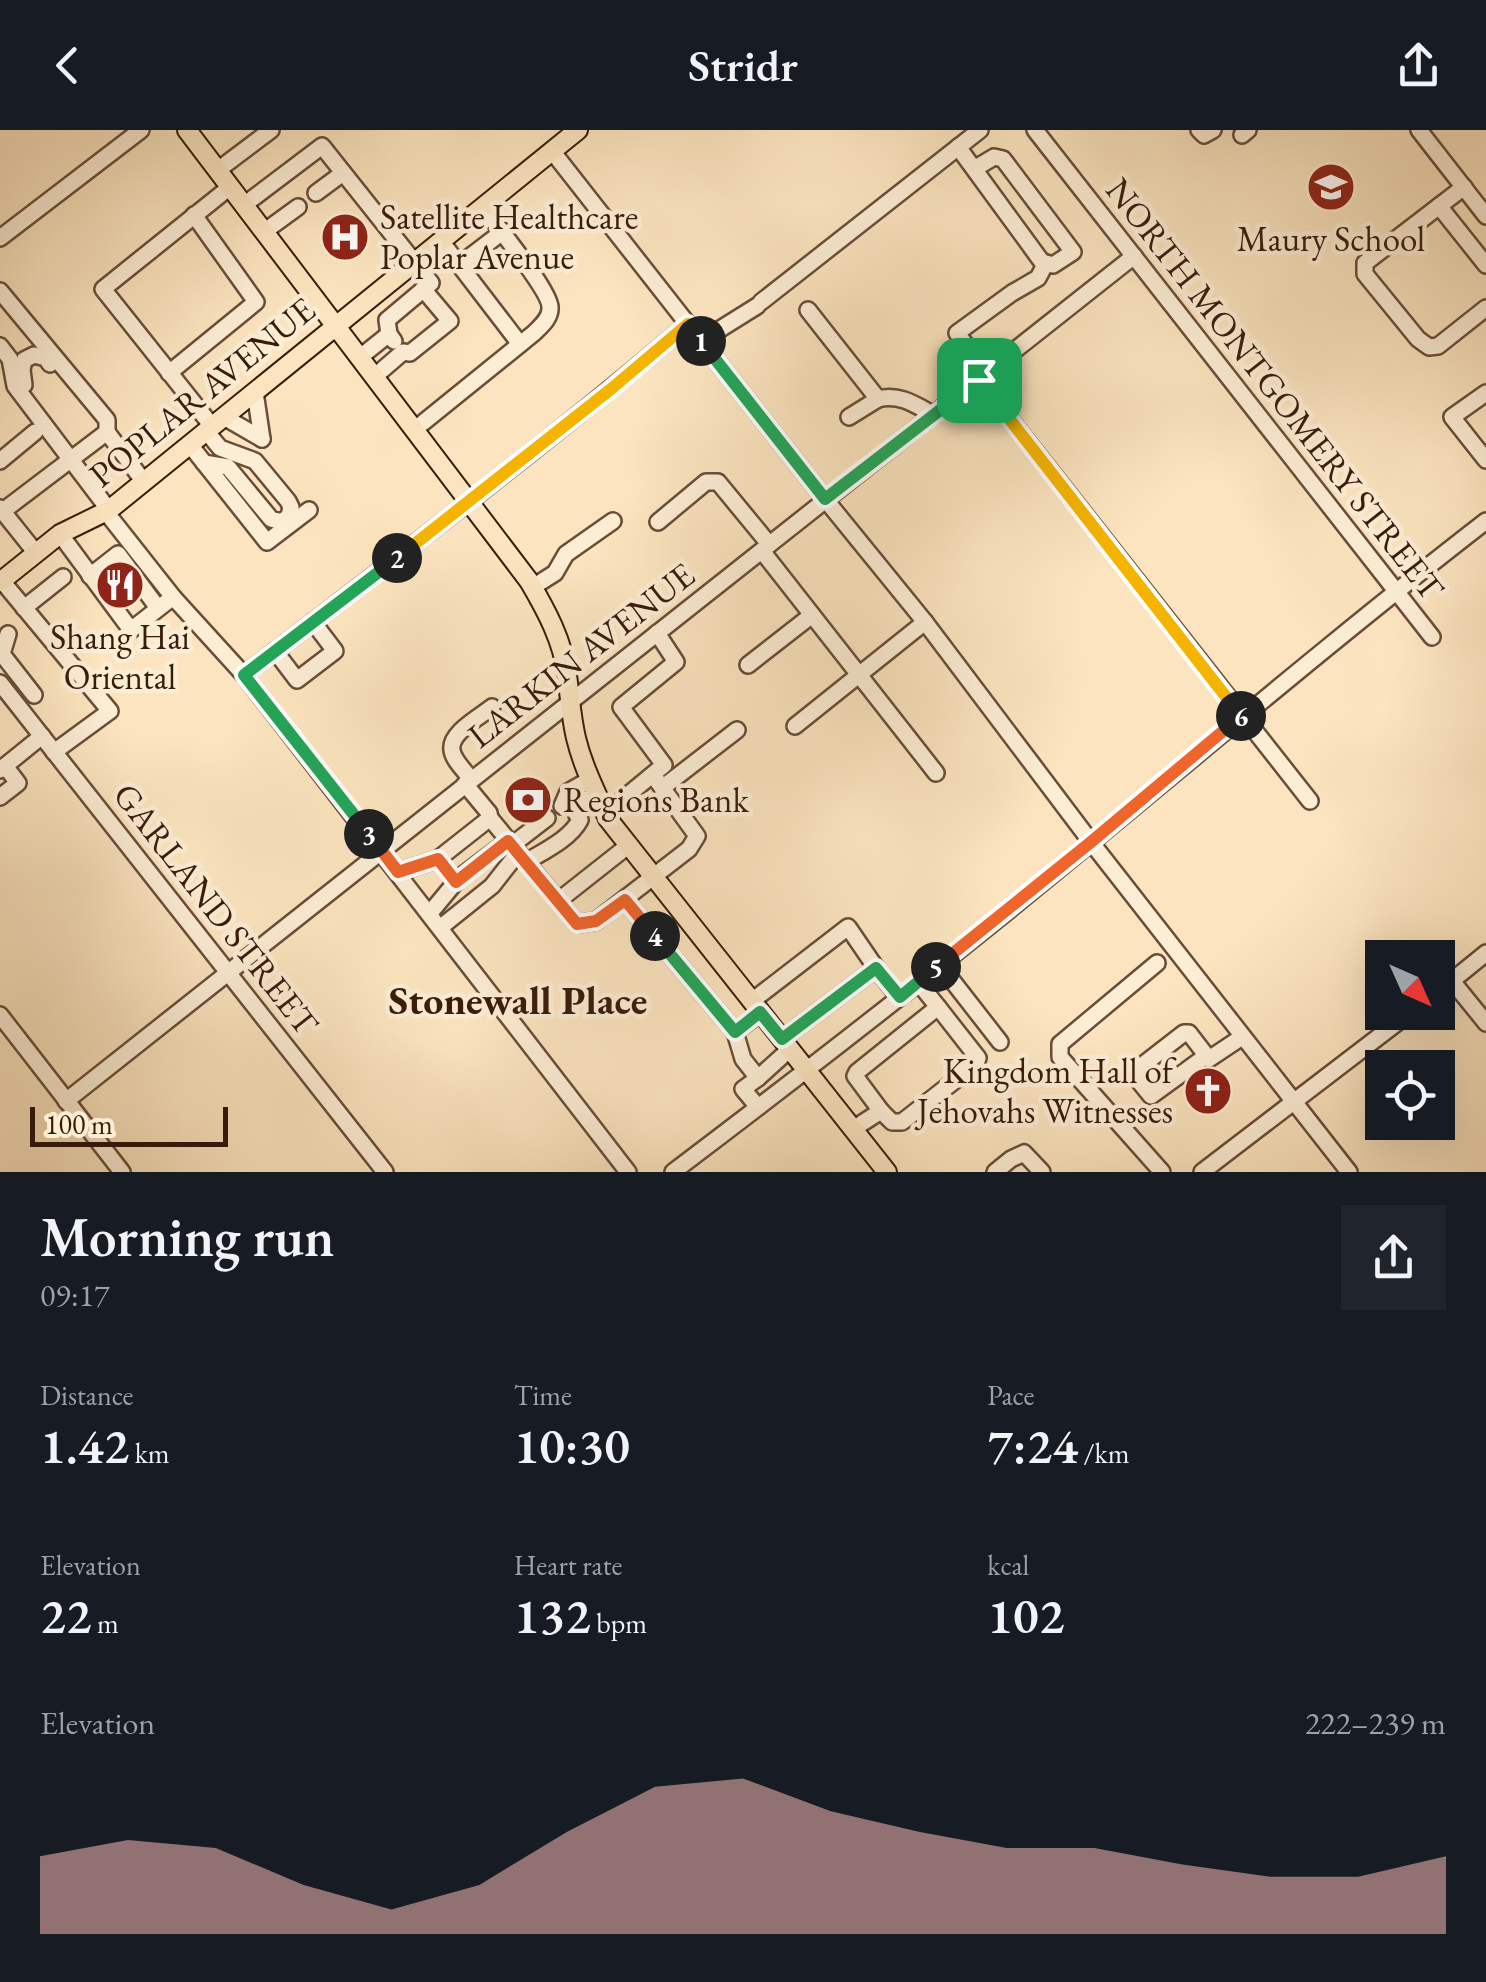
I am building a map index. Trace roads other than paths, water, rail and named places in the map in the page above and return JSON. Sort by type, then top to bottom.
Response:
[{"type":"main road","name":"POPLAR AVENUE","points":[[1,581],[60,534],[108,511],[578,130]]},
{"type":"main road","points":[[190,131],[533,588],[560,644],[577,740],[606,814],[888,1172]]},
{"type":"street","points":[[0,238],[141,130]]},
{"type":"street","points":[[218,170],[272,130]]},
{"type":"street","points":[[701,341],[760,304],[980,130]]},
{"type":"street","name":"NORTH MONTGOMERY STREET","points":[[1035,130],[1432,637]]},
{"type":"street","points":[[1199,130],[1204,135],[1213,130]]},
{"type":"street","points":[[1419,130],[1486,216]]},
{"type":"street","points":[[244,205],[322,146],[431,283],[423,289],[387,320],[389,334],[402,352],[410,353],[450,321],[423,289]]},
{"type":"street","points":[[958,147],[974,170],[1042,262],[1053,265],[1073,252],[1002,159],[994,157],[974,170]]},
{"type":"street","points":[[552,151],[925,622],[1349,1172]]},
{"type":"street","points":[[316,193],[343,172]]},
{"type":"street","points":[[265,231],[295,209],[271,184]]},
{"type":"street","points":[[230,187],[103,288],[169,373],[219,421],[259,428],[255,392]]},
{"type":"street","points":[[1464,187],[1365,262],[1365,274],[1430,347],[1438,346],[1486,308]]},
{"type":"street","points":[[1439,206],[1486,265]]},
{"type":"street","points":[[414,430],[548,318],[551,308],[546,291],[483,207]]},
{"type":"street","points":[[169,373],[256,302],[188,219]]},
{"type":"street","points":[[459,265],[502,233]]},
{"type":"street","points":[[441,241],[520,344]]},
{"type":"street","name":"LARKIN AVENUE","points":[[66,1101],[1134,256]]},
{"type":"street","points":[[1046,263],[1038,278],[957,333],[983,378],[1310,801]]},
{"type":"street","points":[[0,291],[57,366],[107,420],[107,432],[144,482]]},
{"type":"street","points":[[808,310],[878,399]]},
{"type":"street","points":[[244,675],[470,502],[688,324]]},
{"type":"street","points":[[359,358],[389,334]]},
{"type":"street","points":[[0,346],[10,359],[15,386],[108,511],[173,596],[244,675],[628,1172]]},
{"type":"street","points":[[374,377],[402,352]]},
{"type":"street","points":[[57,366],[34,355],[24,360],[22,376],[24,390],[64,442],[68,454]]},
{"type":"street","points":[[1486,393],[1452,418],[1486,460]]},
{"type":"street","points":[[849,417],[889,396],[934,415]]},
{"type":"street","points":[[204,463],[228,467],[271,520],[282,522],[289,516],[288,501],[255,461],[220,448],[219,421]]},
{"type":"street","points":[[0,461],[35,432]]},
{"type":"street","points":[[36,553],[1,509],[68,454],[107,432]]},
{"type":"street","points":[[190,445],[266,542],[309,510]]},
{"type":"street","points":[[658,522],[706,482],[718,482],[812,614],[936,772]]},
{"type":"street","points":[[533,588],[555,573],[566,554],[613,521]]},
{"type":"street","points":[[673,1172],[900,997],[1486,521]]},
{"type":"street","points":[[60,534],[131,630],[173,596]]},
{"type":"street","points":[[90,576],[118,554],[158,608]]},
{"type":"street","points":[[24,608],[64,577]]},
{"type":"street","points":[[1,581],[110,711],[54,752]]},
{"type":"street","points":[[748,665],[812,614]]},
{"type":"street","points":[[275,651],[298,680],[335,651],[313,622]]},
{"type":"street","points":[[795,726],[925,622]]},
{"type":"street","points":[[657,633],[676,662],[621,707],[664,765],[657,781]]},
{"type":"street","points":[[8,634],[2,654],[4,665],[34,695]]},
{"type":"street","name":"GARLAND STREET","points":[[0,683],[384,1172]]},
{"type":"street","points":[[492,707],[454,737],[454,756],[490,818],[577,924],[596,921],[690,849],[697,836],[657,781]]},
{"type":"street","points":[[606,814],[737,730]]},
{"type":"street","points":[[0,797],[18,782],[2,768],[42,736]]},
{"type":"street","points":[[562,806],[568,792],[593,787]]},
{"type":"street","points":[[430,913],[456,882],[516,851],[550,848],[578,826],[577,805],[593,787]]},
{"type":"street","points":[[398,872],[438,859],[490,818]]},
{"type":"street","points":[[440,927],[492,886],[516,851],[547,818]]},
{"type":"street","points":[[558,901],[629,845]]},
{"type":"street","points":[[438,859],[456,882]]},
{"type":"street","points":[[625,900],[735,1032],[743,1058],[758,1078]]},
{"type":"street","points":[[735,1032],[756,1006],[848,928],[900,997]]},
{"type":"street","points":[[1455,979],[1486,953]]},
{"type":"street","points":[[1157,963],[1060,1044],[1060,1057],[1162,1172]]},
{"type":"street","points":[[940,964],[1000,1042]]},
{"type":"street","points":[[758,1108],[743,1089],[758,1078],[786,1044],[876,968]]},
{"type":"street","points":[[918,982],[938,1007],[978,1058],[976,1064],[902,1122],[892,1122],[855,1076],[938,1007]]},
{"type":"street","points":[[1455,985],[1486,1023]]},
{"type":"street","points":[[0,1015],[122,1172]]},
{"type":"street","points":[[1202,1172],[1388,1030]]},
{"type":"street","points":[[1206,1056],[1151,1096],[1134,1074],[1184,1032],[1209,1059],[1242,1036]]},
{"type":"street","points":[[853,1128],[881,1110]]},
{"type":"street","points":[[994,1172],[1024,1153],[1042,1172]]},
{"type":"place","name":"Maury School","points":[[1331,187]]},
{"type":"place","name":"Satellite Healthcare Poplar Avenue","points":[[345,237]]},
{"type":"place","name":"Shang Hai Oriental","points":[[120,585]]},
{"type":"place","name":"Regions Bank","points":[[528,800]]},
{"type":"place","name":"Kingdom Hall of Jehovahs Witnesses","points":[[1208,1091]]},
{"type":"district","name":"Stonewall Place","points":[[518,1000]]}]
